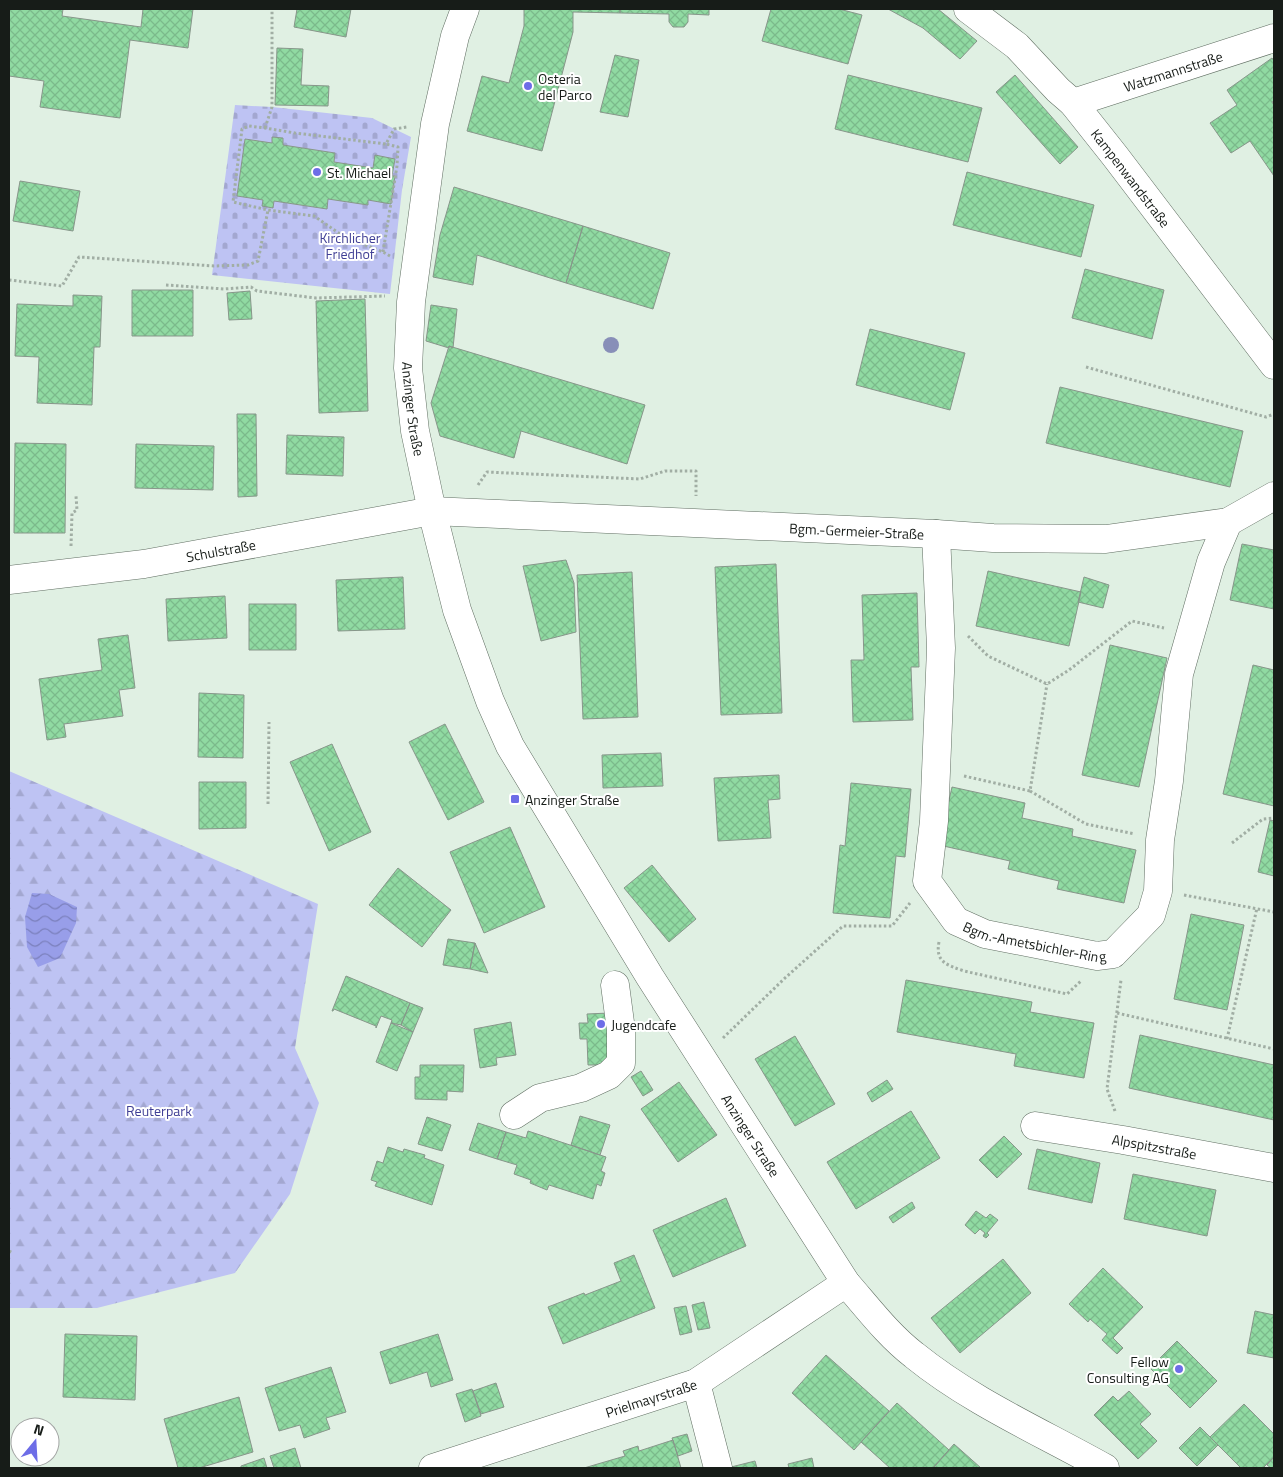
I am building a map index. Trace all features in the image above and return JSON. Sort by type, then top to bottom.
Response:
[{"type":"street","name":"Anzinger Straße","points":[[465,9],[455,36],[435,124],[411,302],[408,368],[415,431],[432,511],[457,610],[490,701],[510,746],[650,977],[846,1283],[881,1324],[914,1355],[934,1370],[993,1408],[1105,1468]]},
{"type":"street","name":"Kampenwandstraße","points":[[968,9],[1017,46],[1058,90],[1073,103],[1274,366]]},
{"type":"street","name":"Watzmannstraße","points":[[1073,103],[1274,38]]},
{"type":"street","name":"Bgm.-Germeier-Straße","points":[[432,511],[993,538],[1106,539],[1228,522],[1274,496]]},
{"type":"street","name":"Schulstraße","points":[[9,580],[144,564],[432,511]]},
{"type":"street","name":"Bgm.-Ametsbichler-Ring","points":[[927,881],[956,921],[985,934],[1097,956],[1113,954],[1151,915],[1158,891],[1160,840],[1170,780],[1179,674],[1211,562],[1228,522]]},
{"type":"street","points":[[927,881],[934,821],[941,648],[936,534]]},
{"type":"street","points":[[514,1115],[540,1098],[581,1088],[609,1075],[621,1063],[621,1030],[615,985]]},
{"type":"street","name":"Alpspitzstraße","points":[[1035,1126],[1274,1168]]},
{"type":"street","name":"Prielmayrstraße","points":[[433,1468],[696,1383],[846,1283]]},
{"type":"street","points":[[696,1383],[718,1468]]},
{"type":"path","points":[[266,128],[272,107],[272,9]]},
{"type":"path","points":[[386,144],[394,129],[435,124]]},
{"type":"path","points":[[383,252],[397,166],[398,147],[249,126],[242,129],[233,202],[268,210],[314,216],[343,236],[383,252],[393,259],[416,262]]},
{"type":"path","points":[[9,280],[62,286],[79,257],[214,266],[248,265],[258,261],[268,210]]},
{"type":"path","points":[[166,285],[224,289],[251,287],[257,292],[316,298],[385,296]]},
{"type":"path","points":[[1086,367],[1266,417],[1274,414]]},
{"type":"path","points":[[476,490],[487,472],[640,479],[665,471],[696,471],[696,503]]},
{"type":"path","points":[[71,546],[72,514],[77,510],[76,496]]},
{"type":"path","points":[[940,608],[988,656],[1047,684]]},
{"type":"path","points":[[1030,791],[1047,684],[1069,670],[1132,621],[1190,634]]},
{"type":"path","points":[[268,804],[269,722]]},
{"type":"path","points":[[936,770],[1030,791],[1086,824],[1160,840]]},
{"type":"path","points":[[1232,843],[1263,819],[1274,818]]},
{"type":"path","points":[[731,1031],[784,978],[843,926],[892,926],[927,881]]},
{"type":"path","points":[[1158,891],[1274,912]]},
{"type":"path","points":[[1227,1039],[1257,908]]},
{"type":"path","points":[[1116,1113],[1107,1089],[1125,942]]},
{"type":"path","points":[[1117,1013],[1274,1049]]},
{"type":"green space","name":"Kirchlicher Friedhof","points":[[235,105],[272,107],[372,118],[411,137],[402,190],[390,294],[212,275]],"holes":[[[273,137],[283,138],[283,145],[335,153],[334,162],[373,168],[375,156],[395,159],[392,176],[395,176],[391,204],[368,200],[368,205],[328,199],[327,209],[274,201],[273,208],[263,200],[237,196],[245,139],[272,143]]]},
{"type":"green space","name":"Reuterpark","points":[[9,771],[318,904],[295,1048],[319,1103],[290,1194],[235,1273],[97,1308],[9,1308]]},
{"type":"water","points":[[32,893],[49,894],[77,907],[76,923],[60,958],[38,967],[27,947],[25,917]]},
{"type":"building","points":[[9,9],[63,9],[62,16],[141,27],[143,9],[193,9],[188,48],[130,40],[120,118],[40,107],[44,81],[9,76]]},
{"type":"building","points":[[297,9],[351,9],[346,37],[294,27]]},
{"type":"building","points":[[524,9],[620,9],[620,13],[573,12],[573,32],[542,151],[467,131],[482,76],[509,83],[524,26]]},
{"type":"building","points":[[620,9],[709,9],[709,15],[688,14],[688,22],[684,27],[673,27],[669,22],[669,14],[620,13]]},
{"type":"building","points":[[771,9],[839,9],[862,15],[848,64],[762,41]]},
{"type":"building","points":[[888,9],[938,9],[977,41],[960,59],[923,28]]},
{"type":"building","points":[[277,48],[303,49],[301,85],[329,86],[328,106],[275,105]]},
{"type":"building","points":[[615,55],[639,60],[628,117],[600,112]]},
{"type":"building","points":[[1272,58],[1274,61],[1274,101],[1272,102],[1274,105],[1274,176],[1250,141],[1231,153],[1210,123],[1237,105],[1227,90]]},
{"type":"building","points":[[848,75],[982,108],[968,162],[835,129]]},
{"type":"building","points":[[1015,75],[1078,147],[1060,164],[996,92]]},
{"type":"building","name":"St. Michael","points":[[272,137],[283,138],[283,145],[335,153],[334,162],[373,168],[375,155],[395,159],[392,176],[395,176],[391,204],[368,200],[368,205],[328,199],[327,209],[274,201],[273,208],[262,206],[263,200],[237,196],[245,139],[272,143]]},
{"type":"building","points":[[967,172],[1094,205],[1081,257],[953,225]]},
{"type":"building","points":[[20,181],[80,191],[73,231],[13,221]]},
{"type":"building","points":[[454,187],[583,226],[566,283],[477,255],[473,285],[433,277],[440,235]]},
{"type":"building","points":[[583,226],[670,253],[653,309],[566,283]]},
{"type":"building","points":[[1085,269],[1164,290],[1152,339],[1072,318]]},
{"type":"building","points":[[132,290],[193,290],[193,336],[132,336]]},
{"type":"building","points":[[250,291],[252,319],[229,320],[227,293]]},
{"type":"building","points":[[73,295],[102,296],[100,347],[94,347],[92,405],[37,403],[39,357],[15,356],[17,304],[73,306]]},
{"type":"building","points":[[365,299],[368,411],[319,413],[316,301]]},
{"type":"building","points":[[431,305],[457,309],[453,348],[426,341]]},
{"type":"building","points":[[870,329],[965,353],[950,410],[856,385]]},
{"type":"building","points":[[449,346],[645,405],[627,464],[521,431],[514,458],[440,436],[431,403]]},
{"type":"building","points":[[1060,387],[1243,431],[1230,487],[1046,443]]},
{"type":"building","points":[[237,414],[256,414],[257,496],[238,497]]},
{"type":"building","points":[[287,435],[344,437],[343,476],[286,474]]},
{"type":"building","points":[[15,443],[66,444],[65,533],[14,533]]},
{"type":"building","points":[[136,444],[214,446],[213,490],[135,488]]},
{"type":"building","points":[[1242,544],[1274,550],[1274,609],[1230,600]]},
{"type":"building","points":[[566,560],[574,583],[576,632],[541,641],[523,566]]},
{"type":"building","points":[[776,564],[782,713],[721,715],[715,567]]},
{"type":"building","points":[[988,571],[1081,592],[1069,646],[976,626]]},
{"type":"building","points":[[632,572],[638,717],[583,719],[577,575]]},
{"type":"building","points":[[403,577],[405,629],[338,631],[336,580]]},
{"type":"building","points":[[1084,577],[1109,585],[1103,608],[1078,602]]},
{"type":"building","points":[[917,593],[919,667],[911,667],[913,720],[853,722],[851,660],[864,660],[862,595]]},
{"type":"building","points":[[225,596],[227,638],[168,641],[166,599]]},
{"type":"building","points":[[249,604],[296,604],[296,650],[249,650]]},
{"type":"building","points":[[128,635],[135,688],[119,690],[123,716],[64,724],[66,737],[47,740],[39,679],[102,670],[98,639]]},
{"type":"building","points":[[1110,645],[1167,658],[1139,787],[1082,775]]},
{"type":"building","points":[[1253,665],[1274,670],[1274,806],[1223,794]]},
{"type":"building","points":[[199,693],[244,695],[243,758],[198,757]]},
{"type":"building","points":[[445,724],[484,802],[448,820],[409,742]]},
{"type":"building","points":[[332,744],[371,832],[329,851],[290,762]]},
{"type":"building","points":[[661,753],[663,786],[603,788],[602,755]]},
{"type":"building","points":[[779,775],[780,799],[768,800],[771,838],[718,841],[714,778]]},
{"type":"building","points":[[199,782],[246,782],[246,828],[199,829]]},
{"type":"building","points":[[851,783],[911,789],[905,857],[896,856],[890,918],[833,913],[840,845],[845,846]]},
{"type":"building","points":[[952,787],[1025,803],[1022,818],[1073,829],[1072,836],[1136,850],[1124,903],[1057,889],[1059,881],[1008,869],[1010,861],[939,845]]},
{"type":"building","points":[[1270,820],[1274,821],[1274,876],[1258,872]]},
{"type":"building","points":[[510,827],[545,907],[484,933],[450,852]]},
{"type":"building","points":[[652,865],[696,919],[669,942],[624,888]]},
{"type":"building","points":[[398,868],[451,910],[422,947],[369,905]]},
{"type":"building","points":[[1191,914],[1244,925],[1227,1010],[1174,999]]},
{"type":"building","points":[[448,939],[475,943],[470,969],[443,965]]},
{"type":"building","points":[[475,943],[488,973],[470,969]]},
{"type":"building","points":[[346,976],[410,1003],[401,1025],[391,1023],[392,1020],[381,1016],[376,1028],[376,1026],[334,1009],[332,1011]]},
{"type":"building","points":[[906,980],[1032,1002],[1030,1012],[1094,1023],[1084,1078],[1014,1066],[1016,1054],[897,1032]]},
{"type":"building","points":[[410,1003],[423,1008],[413,1032],[401,1025]]},
{"type":"building","points":[[609,1013],[611,1065],[588,1065],[587,1039],[580,1039],[579,1023],[588,1023],[587,1014]]},
{"type":"building","points":[[511,1022],[516,1055],[496,1058],[497,1065],[480,1068],[474,1029]]},
{"type":"building","points":[[391,1023],[413,1032],[397,1071],[376,1062]]},
{"type":"building","points":[[1140,1035],[1274,1065],[1274,1120],[1129,1088]]},
{"type":"building","points":[[795,1036],[835,1104],[795,1126],[755,1059]]},
{"type":"building","points":[[420,1065],[464,1065],[463,1092],[447,1091],[447,1100],[415,1099],[415,1077],[420,1077]]},
{"type":"building","points":[[641,1071],[653,1090],[643,1096],[631,1077]]},
{"type":"building","points":[[887,1080],[893,1089],[872,1102],[867,1093]]},
{"type":"building","points":[[679,1082],[717,1135],[678,1162],[641,1109]]},
{"type":"building","points":[[911,1111],[940,1158],[856,1209],[827,1162]]},
{"type":"building","points":[[580,1116],[610,1125],[600,1155],[571,1145]]},
{"type":"building","points":[[427,1117],[451,1125],[442,1151],[418,1144]]},
{"type":"building","points":[[478,1123],[506,1132],[497,1159],[469,1150]]},
{"type":"building","points":[[528,1131],[606,1157],[601,1171],[605,1173],[601,1186],[597,1184],[593,1199],[549,1185],[547,1190],[530,1183],[531,1180],[514,1174],[517,1165],[497,1159],[506,1132],[526,1138]]},
{"type":"building","points":[[1004,1136],[1022,1154],[997,1178],[979,1160]]},
{"type":"building","points":[[388,1147],[403,1152],[404,1149],[425,1155],[424,1158],[444,1165],[432,1205],[375,1186],[377,1182],[371,1180],[377,1161],[383,1163]]},
{"type":"building","points":[[1037,1149],[1100,1163],[1092,1203],[1028,1189]]},
{"type":"building","points":[[1133,1174],[1216,1190],[1207,1236],[1124,1219]]},
{"type":"building","points":[[726,1198],[746,1246],[673,1277],[653,1230]]},
{"type":"building","points":[[912,1202],[915,1208],[893,1223],[889,1217]]},
{"type":"building","points":[[976,1211],[986,1218],[990,1214],[998,1220],[987,1233],[989,1235],[986,1238],[983,1236],[985,1233],[980,1229],[975,1234],[965,1225]]},
{"type":"building","points":[[634,1255],[655,1308],[563,1344],[548,1307],[621,1281],[614,1263]]},
{"type":"building","points":[[1003,1259],[1031,1293],[960,1353],[931,1318]]},
{"type":"building","points":[[1103,1268],[1143,1307],[1113,1338],[1123,1348],[1117,1354],[1102,1340],[1107,1334],[1090,1319],[1088,1322],[1069,1304]]},
{"type":"building","points":[[704,1302],[710,1328],[698,1330],[692,1305]]},
{"type":"building","points":[[686,1306],[692,1332],[680,1335],[674,1308]]},
{"type":"building","points":[[1255,1311],[1274,1315],[1274,1358],[1247,1353]]},
{"type":"building","points":[[65,1334],[137,1336],[135,1400],[63,1397]]},
{"type":"building","points":[[438,1334],[453,1380],[431,1387],[427,1372],[390,1384],[380,1352]]},
{"type":"building","points":[[1177,1341],[1217,1381],[1190,1408],[1150,1368]]},
{"type":"building","points":[[826,1355],[889,1411],[854,1450],[792,1393]]},
{"type":"building","points":[[331,1367],[346,1412],[326,1418],[330,1429],[304,1438],[300,1425],[279,1431],[265,1388]]},
{"type":"building","points":[[496,1383],[504,1407],[481,1414],[473,1391]]},
{"type":"building","points":[[472,1389],[481,1416],[465,1422],[456,1394]]},
{"type":"building","points":[[1129,1391],[1151,1414],[1140,1424],[1157,1441],[1138,1459],[1094,1415],[1113,1396],[1118,1401]]},
{"type":"building","points":[[239,1397],[253,1452],[199,1468],[178,1468],[164,1419]]},
{"type":"building","points":[[897,1403],[949,1450],[933,1468],[890,1468],[861,1442]]},
{"type":"building","points":[[1244,1404],[1274,1434],[1274,1457],[1263,1468],[1241,1468],[1210,1437]]},
{"type":"building","points":[[1200,1427],[1218,1445],[1197,1466],[1179,1448]]},
{"type":"building","points":[[687,1434],[692,1451],[678,1456],[672,1438]]},
{"type":"building","points":[[673,1440],[681,1468],[584,1468],[625,1456],[623,1451],[638,1446],[639,1451]]},
{"type":"building","points":[[954,1444],[981,1468],[933,1468]]},
{"type":"building","points":[[295,1448],[301,1468],[274,1468],[270,1456]]},
{"type":"building","points":[[1274,1457],[1274,1468],[1271,1468],[1267,1465]]},
{"type":"building","points":[[264,1458],[267,1468],[241,1468],[241,1466]]},
{"type":"building","points":[[812,1458],[814,1468],[789,1468],[788,1464]]},
{"type":"building","points":[[755,1461],[757,1468],[731,1467]]},
{"type":"place","name":"Osteria del Parco","points":[[528,86]]},
{"type":"place","name":"St. Michael","points":[[317,172]]},
{"type":"place","name":"Anzinger Straße","points":[[515,799]]},
{"type":"place","name":"Jugendcafe","points":[[601,1024]]},
{"type":"place","name":"Fellow Consulting AG","points":[[1179,1369]]}]
